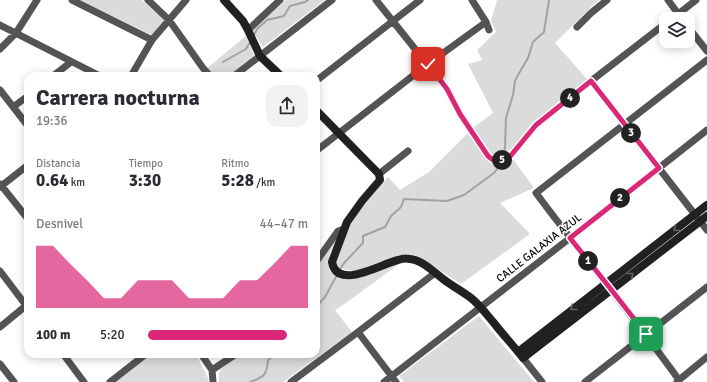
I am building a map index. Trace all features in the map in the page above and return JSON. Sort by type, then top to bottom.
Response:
[{"type":"street","points":[[0,49],[16,33],[37,0]]},
{"type":"street","points":[[72,0],[152,40]]},
{"type":"street","points":[[148,0],[169,20],[206,72]]},
{"type":"street","points":[[133,72],[152,40],[186,0]]},
{"type":"street","points":[[224,0],[248,30],[260,56],[277,72]]},
{"type":"street","points":[[248,30],[280,0]]},
{"type":"street","points":[[239,72],[332,0]]},
{"type":"street","points":[[376,0],[447,89],[460,114],[488,156],[493,160],[498,161],[508,159],[536,125],[659,28]]},
{"type":"street","points":[[320,78],[420,0]]},
{"type":"street","points":[[472,0],[486,22],[489,30]]},
{"type":"street","points":[[577,28],[591,13],[607,0]]},
{"type":"street","points":[[668,0],[676,12]]},
{"type":"street","points":[[685,12],[696,0]]},
{"type":"street","points":[[320,148],[428,64],[486,22]]},
{"type":"street","points":[[0,25],[92,72]]},
{"type":"street","points":[[695,35],[707,50]]},
{"type":"street","points":[[707,60],[536,193],[646,334],[678,381],[707,357]]},
{"type":"street","points":[[58,72],[71,62]]},
{"type":"street","points":[[591,81],[707,230]]},
{"type":"street","points":[[0,90],[24,121]]},
{"type":"street","points":[[13,107],[24,99]]},
{"type":"street","points":[[320,114],[379,174],[380,180],[354,211],[344,229],[332,262],[332,266],[335,271],[341,275],[347,276],[360,274],[399,259],[415,260],[472,299],[542,382]]},
{"type":"street","name":"CALLE GALAXIA AZUL","points":[[384,382],[394,379],[480,307],[707,130]]},
{"type":"street","points":[[379,174],[408,151]]},
{"type":"street","points":[[24,169],[1,186],[24,214]]},
{"type":"street","points":[[518,352],[707,205]]},
{"type":"street","points":[[523,358],[707,216]]},
{"type":"street","points":[[320,256],[338,231],[344,229]]},
{"type":"street","points":[[0,271],[24,302]]},
{"type":"street","points":[[291,382],[435,273]]},
{"type":"street","points":[[585,382],[707,287]]},
{"type":"street","points":[[0,327],[24,308]]},
{"type":"street","points":[[358,332],[394,379]]},
{"type":"street","points":[[66,358],[84,382]]},
{"type":"street","points":[[110,382],[141,358]]},
{"type":"street","points":[[204,358],[212,370],[213,382]]},
{"type":"street","points":[[212,370],[230,358]]},
{"type":"street","points":[[0,364],[14,382]]},
{"type":"shaded area","points":[[80,0],[142,0],[164,20],[152,35]]},
{"type":"shaded area","points":[[286,0],[325,0],[263,47],[252,30]]},
{"type":"shaded area","points":[[497,0],[599,0],[555,43],[587,79],[531,124],[514,147],[502,157],[498,158],[494,157],[473,128],[493,113],[468,64],[482,60],[477,50],[496,32],[491,21]]},
{"type":"shaded area","points":[[246,36],[254,55],[234,72],[209,72],[206,69]]},
{"type":"shaded area","points":[[468,133],[489,162],[494,166],[502,168],[509,165],[513,159],[534,188],[500,203],[530,234],[461,284],[416,255],[404,254],[355,271],[338,267],[336,261],[350,222],[388,177],[400,190],[429,172]]},
{"type":"shaded area","points":[[337,237],[329,260],[329,269],[331,273],[341,279],[361,277],[399,264],[335,310],[352,332],[320,355],[320,262]]},
{"type":"shaded area","points":[[479,316],[534,382],[404,382],[399,376]]},
{"type":"shaded area","points":[[145,358],[198,358],[208,378],[208,382],[115,382]]},
{"type":"shaded area","points":[[236,358],[316,358],[283,382],[219,382],[219,374],[221,369]]},
{"type":"waterway","points":[[254,35],[257,29],[267,20],[284,16],[290,6],[308,0]]},
{"type":"waterway","points":[[503,157],[505,147],[506,118],[513,95],[515,81],[528,58],[533,42],[544,32],[549,0]]},
{"type":"waterway","points":[[223,62],[246,49],[250,42]]},
{"type":"waterway","points":[[339,271],[344,263],[363,243],[363,236],[385,227],[391,216],[401,207],[404,199],[447,201],[464,195],[494,173],[502,162]]},
{"type":"waterway","points":[[320,303],[325,297],[337,275]]},
{"type":"waterway","points":[[250,382],[259,379],[264,375],[267,369],[268,360],[271,358]]},
{"type":"route","points":[[428,64],[447,89],[460,114],[488,156],[493,160],[498,161],[508,159],[536,125],[591,81],[659,168],[570,238],[646,334]]}]
